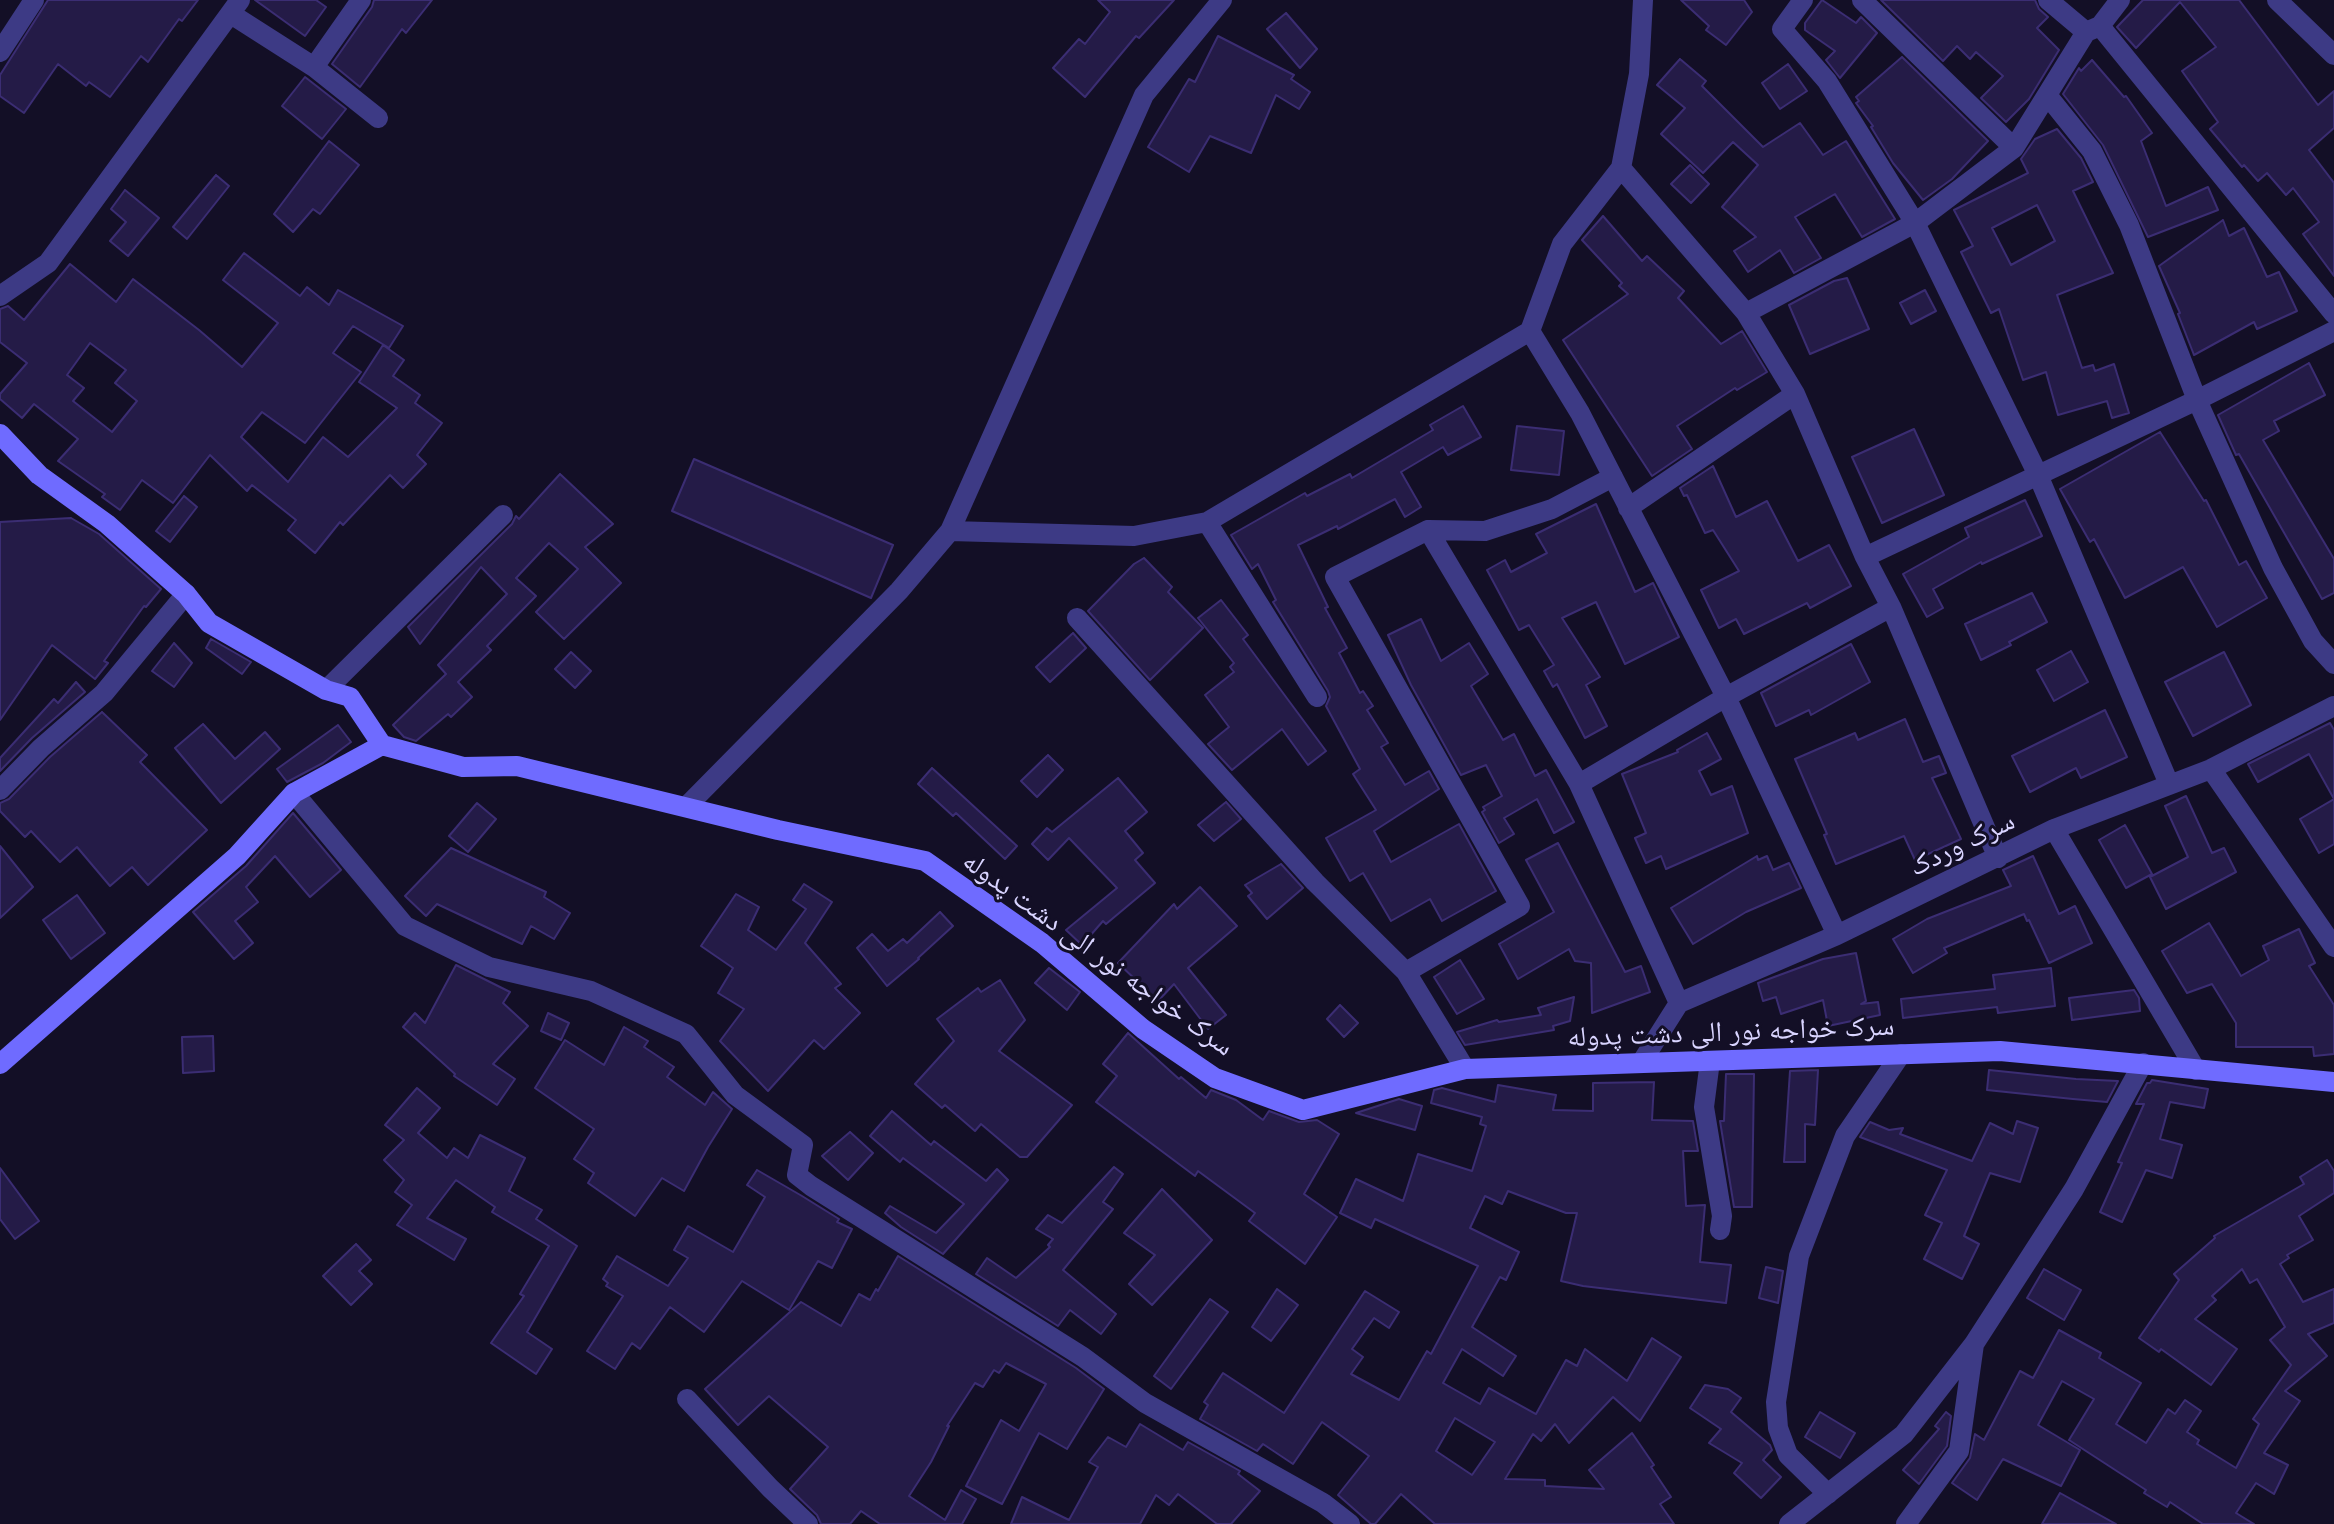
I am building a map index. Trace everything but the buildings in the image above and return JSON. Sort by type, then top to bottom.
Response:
[{"type":"main road","points":[[0,434],[39,475],[107,524],[186,594],[209,623],[326,690],[350,697],[382,745],[294,793],[237,856],[0,1064]]},
{"type":"main road","name":"سرک خواجه نور الی دشت پدوله","points":[[382,745],[463,767],[517,766],[778,830],[925,861],[1042,943],[1143,1029],[1215,1078],[1303,1110],[1465,1069],[2000,1051],[2334,1082]]},
{"type":"street","points":[[0,52],[34,0]]},
{"type":"street","points":[[314,67],[361,0]]},
{"type":"street","points":[[686,807],[899,591],[950,531],[1144,95],[1222,0]]},
{"type":"street","points":[[950,531],[1134,536],[1207,522],[1530,331],[1562,244],[1621,168],[1639,74],[1643,0]]},
{"type":"street","points":[[1803,0],[1782,29],[1827,81],[1915,223],[2038,475],[2169,784]]},
{"type":"street","points":[[1862,0],[2014,148]]},
{"type":"street","points":[[2048,0],[2093,29],[2334,314]]},
{"type":"street","points":[[1746,313],[1915,223],[2014,148],[2093,29],[2120,0]]},
{"type":"street","points":[[2277,0],[2334,55]]},
{"type":"street","points":[[0,296],[48,263],[235,7],[378,118]]},
{"type":"street","points":[[2047,95],[2092,151],[2129,225],[2197,400],[2273,568],[2313,641],[2334,664]]},
{"type":"street","points":[[1621,168],[1746,313],[1795,394],[1865,557],[1891,607],[1998,858]]},
{"type":"street","points":[[1530,331],[1580,413],[1726,697],[1837,935]]},
{"type":"street","points":[[1865,557],[2197,400],[2334,331]]},
{"type":"street","points":[[1628,508],[1795,394]]},
{"type":"street","points":[[1406,972],[1520,906],[1335,577],[1428,530],[1485,531],[1552,509],[1613,477]]},
{"type":"street","points":[[326,690],[503,515]]},
{"type":"street","points":[[1207,522],[1317,697]]},
{"type":"street","points":[[1428,530],[1579,784],[1679,1003],[1641,1063]]},
{"type":"street","points":[[0,790],[41,748],[104,693],[186,594]]},
{"type":"street","points":[[1579,784],[1726,697],[1891,607]]},
{"type":"street","points":[[1077,618],[1315,882],[1406,972],[1465,1069]]},
{"type":"street","name":"سرک وردک","points":[[1679,1003],[1837,935],[2054,829],[2211,769],[2334,706]]},
{"type":"street","points":[[2211,769],[2334,947]]},
{"type":"street","points":[[294,793],[405,926],[489,967],[591,991],[686,1034],[735,1095],[803,1145],[797,1175],[811,1186],[1083,1357],[1145,1403],[1323,1503],[1350,1524]]},
{"type":"street","points":[[2054,829],[2196,1070]]},
{"type":"street","points":[[1828,1494],[1788,1455],[1778,1428],[1776,1402],[1799,1256],[1845,1136],[1901,1054]]},
{"type":"street","points":[[1710,1061],[1704,1107],[1722,1216],[1720,1230]]},
{"type":"street","points":[[1789,1524],[1904,1434],[1974,1344],[2074,1189],[2143,1063]]},
{"type":"street","points":[[1906,1524],[1959,1451],[1974,1344]]},
{"type":"street","points":[[687,1399],[808,1524]]}]
